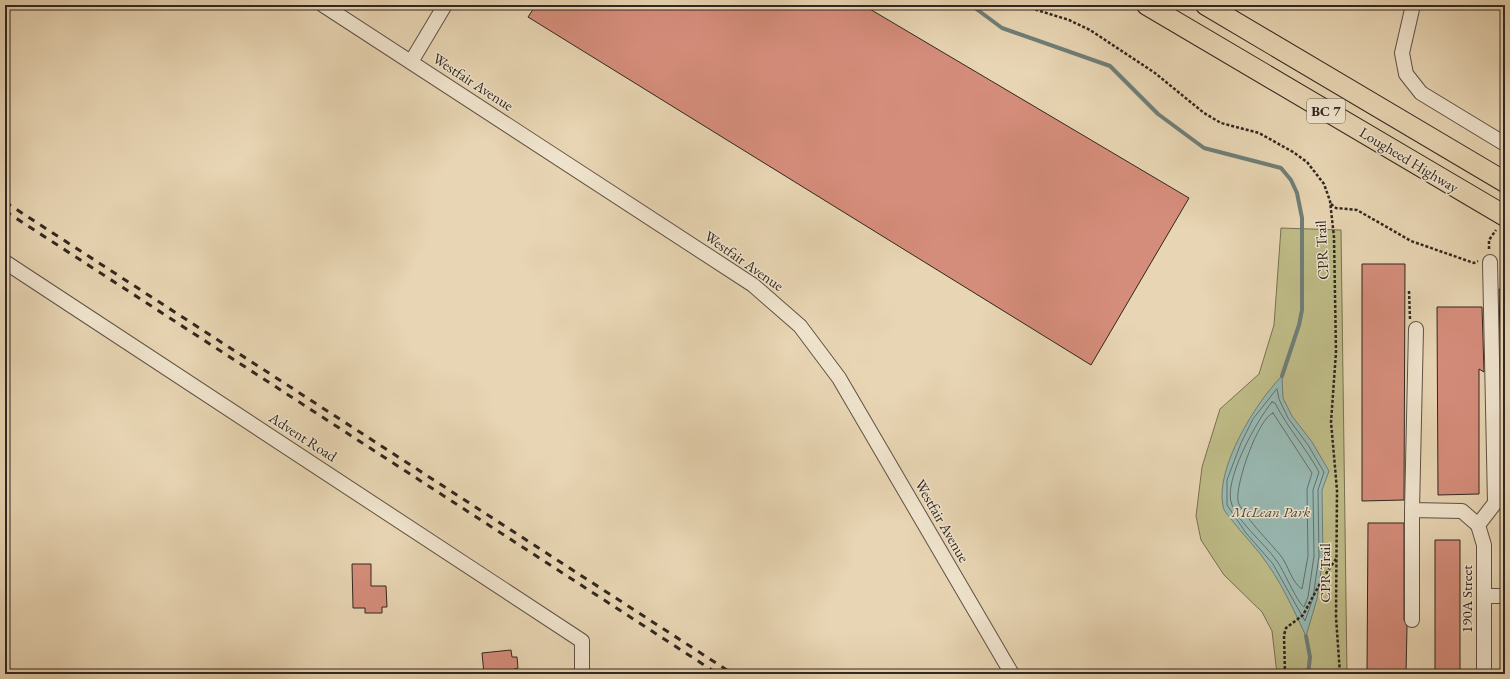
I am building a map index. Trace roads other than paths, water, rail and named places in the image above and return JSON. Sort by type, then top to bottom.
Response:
[{"type":"highway","name":"Lougheed Highway","points":[[1147,5],[1500,223]]},
{"type":"highway","name":"Lougheed Highway","points":[[1206,5],[1505,182]]},
{"type":"street","name":"Westfair Avenue","points":[[323,5],[753,285],[800,326],[839,378],[1012,674]]},
{"type":"street","points":[[411,62],[445,5]]},
{"type":"street","points":[[1413,5],[1402,53],[1406,74],[1421,93],[1505,144]]},
{"type":"street","points":[[1412,510],[1462,511],[1478,525],[1495,503],[1486,260]]},
{"type":"street","name":"Advent Road","points":[[5,262],[582,641],[582,674]]},
{"type":"street","points":[[1412,620],[1412,510],[1416,329]]},
{"type":"street","name":"190A Street","points":[[1478,525],[1484,545],[1484,674]]},
{"type":"street","points":[[1485,596],[1505,596]]},
{"type":"water","points":[[1282,376],[1283,398],[1292,416],[1312,442],[1329,471],[1322,490],[1323,557],[1317,599],[1306,636],[1280,583],[1265,560],[1236,525],[1223,506],[1222,491],[1225,473],[1231,455],[1250,419],[1272,387]]},
{"type":"waterway","points":[[971,5],[1002,28],[1110,66],[1158,114],[1204,148],[1281,168],[1291,180],[1297,193],[1302,218],[1302,310],[1299,325],[1282,376]]},
{"type":"waterway","points":[[1306,636],[1310,657],[1308,674]]},
{"type":"railway","points":[[5,202],[733,674]]},
{"type":"railway","points":[[5,211],[718,674]]},
{"type":"park label","name":"McLean Park","points":[[1271,512]]}]
